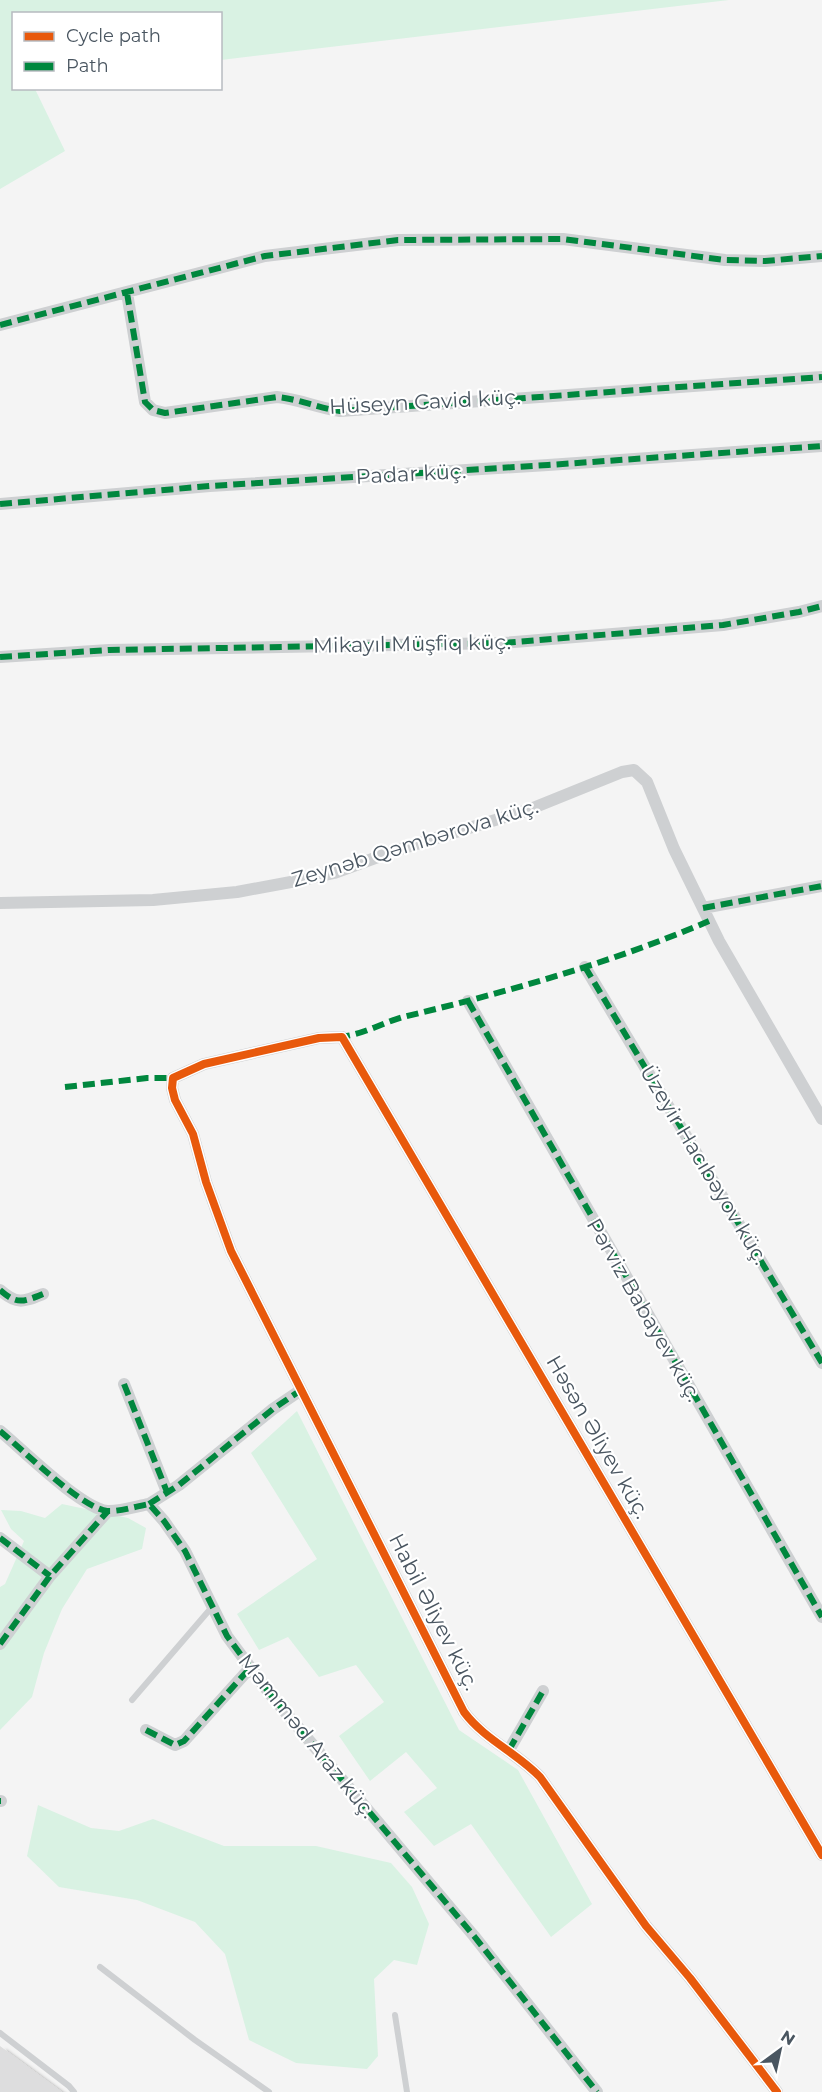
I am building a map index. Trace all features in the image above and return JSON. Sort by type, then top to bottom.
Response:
[{"type":"street","points":[[0,326],[265,256],[398,240],[563,239],[725,260],[765,261],[822,256]]},
{"type":"street","name":"Hüseyn Cavid küç.","points":[[127,293],[145,402],[153,410],[165,413],[277,397],[291,398],[323,409],[340,411],[822,377]]},
{"type":"street","name":"Padar küç.","points":[[0,504],[210,486],[560,465],[822,446]]},
{"type":"street","name":"Mikayıl Müşfiq küç.","points":[[0,657],[109,651],[503,643],[723,625],[822,606]]},
{"type":"street","name":"Zeynəb Qəmbərova küç.","points":[[0,903],[153,900],[237,892],[307,879],[334,873],[397,850],[528,810],[622,771],[634,770],[647,782],[674,849],[719,941],[822,1119]]},
{"type":"street","points":[[703,908],[822,886]]},
{"type":"street","name":"Üzeyir Hacıbəyov küç.","points":[[585,967],[822,1363]]},
{"type":"street","name":"Pərviz Babayev küç.","points":[[468,1001],[822,1617]]},
{"type":"street","name":"Habil Əliyev küç.","points":[[342,1037],[319,1038],[204,1064],[173,1078],[172,1088],[176,1100],[193,1134],[206,1182],[231,1251],[464,1712],[484,1734],[509,1750],[540,1777],[646,1926],[690,1978],[777,2092]]},
{"type":"street","name":"Həsən Əliyev küç.","points":[[342,1037],[822,1855]]},
{"type":"street","points":[[0,1290],[11,1299],[24,1302],[43,1294]]},
{"type":"street","points":[[124,1384],[167,1492]]},
{"type":"street","points":[[0,1431],[73,1493],[89,1504],[108,1511],[148,1504],[301,1390]]},
{"type":"street","name":"Məmməd Araz küç.","points":[[148,1504],[164,1521],[185,1551],[227,1636],[250,1668],[474,1936],[597,2092]]},
{"type":"street","points":[[0,1644],[50,1576],[108,1511]]},
{"type":"street","points":[[0,1538],[50,1576]]},
{"type":"street","points":[[146,1730],[175,1744],[184,1741],[250,1668]]},
{"type":"street","points":[[509,1750],[543,1691]]},
{"type":"lane","points":[[132,1700],[213,1606]]},
{"type":"lane","points":[[100,1967],[195,2040],[269,2092]]},
{"type":"lane","points":[[395,2015],[406,2092]]},
{"type":"lane","points":[[0,2033],[74,2092]]},
{"type":"green space","points":[[0,0],[729,0],[222,60],[222,12],[12,12],[12,90],[35,90],[65,151],[0,189]]},
{"type":"green space","points":[[297,1411],[459,1730],[518,1770],[592,1904],[551,1937],[471,1824],[434,1846],[404,1812],[437,1788],[406,1752],[370,1781],[339,1736],[384,1702],[356,1665],[319,1677],[288,1637],[259,1650],[237,1614],[317,1559],[251,1453]]},
{"type":"green space","points":[[62,1504],[128,1518],[146,1528],[142,1549],[87,1569],[62,1609],[44,1653],[32,1697],[0,1730],[0,1587],[5,1584],[24,1541],[11,1529],[1,1510],[21,1511],[45,1518]]},
{"type":"green space","points":[[38,1805],[91,1828],[119,1831],[153,1819],[224,1846],[316,1846],[391,1863],[412,1887],[429,1924],[417,1965],[394,1960],[374,1979],[378,2056],[367,2069],[296,2063],[249,2040],[225,1954],[195,1922],[137,1900],[59,1887],[27,1856]]},
{"type":"building","points":[[0,2046],[62,2092],[0,2092]]},
{"type":"marked path","points":[[0,325],[265,256],[398,240],[563,239],[725,260],[765,261],[822,256]]},
{"type":"marked path","points":[[127,293],[145,402],[153,410],[165,413],[277,397],[340,411],[822,377]]},
{"type":"marked path","points":[[0,504],[210,486],[822,446]]},
{"type":"marked path","points":[[0,657],[109,650],[503,643],[723,625],[822,606]]},
{"type":"marked path","points":[[703,908],[822,886]]},
{"type":"marked path","points":[[338,1037],[597,963],[709,921]]},
{"type":"marked path","points":[[585,967],[822,1363]]},
{"type":"marked path","points":[[468,1001],[822,1617]]},
{"type":"marked path","points":[[65,1087],[147,1078],[173,1078],[178,1075]]},
{"type":"marked path","points":[[0,1290],[20,1301],[43,1294]]},
{"type":"marked path","points":[[124,1384],[167,1492]]},
{"type":"marked path","points":[[149,1504],[179,1485],[273,1409],[301,1390]]},
{"type":"marked path","points":[[0,1431],[67,1489],[96,1507],[112,1511],[149,1504],[185,1551],[227,1636],[270,1694],[474,1936],[597,2092]]},
{"type":"marked path","points":[[0,1644],[50,1576],[108,1511]]},
{"type":"marked path","points":[[0,1538],[50,1576]]},
{"type":"marked path","points":[[146,1730],[175,1745],[184,1741],[250,1668]]},
{"type":"marked path","points":[[509,1750],[543,1691]]},
{"type":"cycle path","points":[[777,2092],[690,1978],[646,1926],[540,1777],[481,1730],[464,1712],[231,1251],[206,1182],[193,1134],[175,1100],[172,1088],[173,1078],[204,1064],[319,1038],[342,1037],[822,1855]]}]
